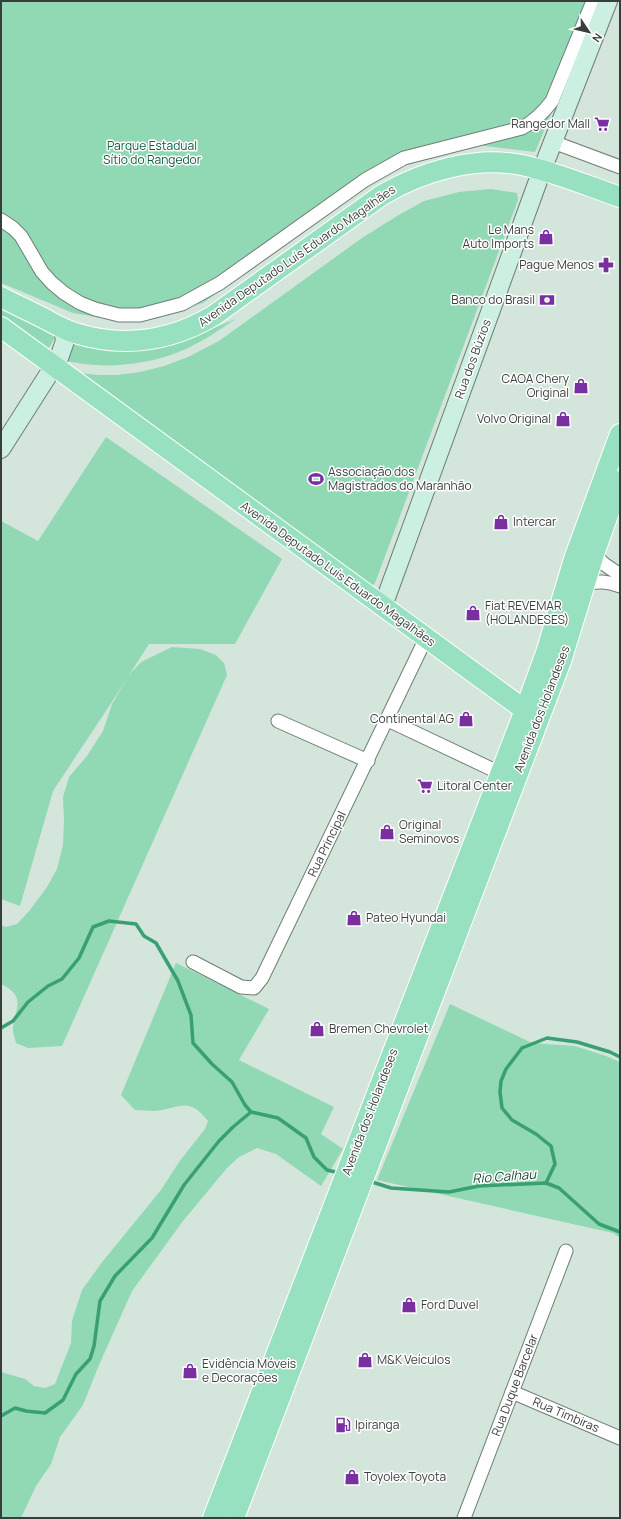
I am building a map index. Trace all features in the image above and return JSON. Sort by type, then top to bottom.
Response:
[{"type":"main road","name":"Rua dos Búzios","points":[[383,606],[542,170],[608,1]]},
{"type":"main road","name":"Avenida Deputado Luís Eduardo Magalhães","points":[[1,297],[63,328],[88,336],[125,341],[156,339],[202,323],[366,206],[397,186],[442,169],[476,163],[508,163],[542,170],[620,197]]},
{"type":"main road","name":"Avenida Deputado Luís Eduardo Magalhães","points":[[1,327],[426,638],[534,709]]},
{"type":"main road","points":[[1,449],[59,358],[65,341],[63,328]]},
{"type":"main road","name":"Avenida dos Holandeses","points":[[234,1518],[346,1198],[534,709],[546,653],[574,559],[620,434]]},
{"type":"main road","name":"Avenida dos Holandeses","points":[[360,1161],[500,773],[561,661],[584,584],[620,481]]},
{"type":"main road","name":"Avenida dos Holandeses","points":[[213,1518],[346,1198]]},
{"type":"street","points":[[1,220],[13,228],[21,236],[42,272],[52,283],[80,303],[95,309],[119,315],[140,314],[182,304],[220,283],[365,180],[404,158],[509,132],[532,123],[542,115],[552,101],[593,1]]},
{"type":"street","points":[[553,142],[620,167]]},
{"type":"street","points":[[594,554],[620,576]]},
{"type":"street","points":[[584,584],[599,581],[620,586]]},
{"type":"street","name":"Rua Principal","points":[[193,962],[241,987],[254,988],[258,984],[368,762],[426,638]]},
{"type":"street","points":[[388,720],[500,773]]},
{"type":"street","points":[[278,721],[368,762]]},
{"type":"street","name":"Rua Duque Barcelar","points":[[464,1518],[566,1251]]},
{"type":"street","name":"Rua Timbiras","points":[[512,1392],[620,1438]]},
{"type":"green space","name":"Parque Estadual Sítio do Rangedor","points":[[1,1],[599,1],[535,152],[477,145],[407,160],[381,174],[203,303],[143,321],[114,320],[73,313],[1,283]]},
{"type":"green space","name":"Associação dos Magistrados do Maranhão","points":[[491,189],[517,193],[518,200],[375,583],[372,586],[366,587],[72,372],[98,375],[117,375],[140,372],[164,366],[188,357],[219,341],[362,238],[424,201],[459,192]]},
{"type":"green space","points":[[1,305],[53,334],[54,339],[50,347],[43,349],[1,317]]},
{"type":"green space","points":[[236,319],[186,349],[171,355],[140,363],[124,365],[92,365],[62,360],[72,341],[108,350],[123,350],[198,334]]},
{"type":"green space","points":[[106,437],[282,559],[235,644],[149,644],[129,675],[141,662],[172,647],[200,649],[216,655],[224,663],[227,675],[62,1046],[28,1048],[16,1043],[13,1030],[18,1004],[17,999],[9,989],[1,984],[1,925],[6,927],[17,924],[30,910],[47,887],[57,869],[63,845],[63,797],[69,777],[87,756],[103,731],[112,704],[127,679],[53,791],[20,906],[1,899],[1,521],[38,541]]},
{"type":"green space","points":[[176,963],[269,1009],[239,1060],[334,1107],[321,1134],[343,1149],[321,1186],[276,1154],[257,1148],[239,1157],[227,1168],[183,1221],[132,1291],[83,1405],[60,1437],[51,1464],[36,1486],[21,1518],[1,1518],[1,1372],[25,1379],[34,1386],[45,1388],[55,1384],[71,1343],[72,1321],[82,1290],[103,1261],[161,1190],[179,1162],[205,1129],[208,1121],[195,1108],[189,1106],[177,1106],[154,1111],[135,1110],[121,1095]]},
{"type":"green space","points":[[450,1004],[532,1043],[575,1046],[620,1062],[620,1238],[613,1233],[377,1180]]},
{"type":"waterway","points":[[1,1028],[13,1021],[28,1002],[48,986],[62,979],[79,958],[93,927],[109,921],[136,924],[144,936],[156,943],[178,981],[191,1015],[193,1043],[212,1064],[232,1082],[245,1105],[251,1112]]},
{"type":"waterway","points":[[546,1183],[555,1164],[551,1146],[536,1134],[512,1120],[502,1108],[500,1092],[501,1081],[506,1069],[522,1048],[547,1038],[577,1042],[610,1052],[620,1057]]},
{"type":"waterway","points":[[1,1416],[15,1408],[45,1413],[63,1400],[76,1374],[90,1359],[94,1346],[100,1301],[115,1276],[152,1238],[184,1185],[219,1141],[251,1112],[278,1118],[306,1138],[314,1157],[327,1170],[340,1173]]},
{"type":"waterway","name":"Rio Calhau","points":[[369,1181],[391,1188],[449,1192],[479,1186],[546,1183],[559,1188],[599,1224],[620,1232]]},
{"type":"place","name":"Rangedor Mall","points":[[602,124]]},
{"type":"place","name":"Le Mans Auto Imports","points":[[546,237]]},
{"type":"place","name":"Pague Menos","points":[[606,265]]},
{"type":"place","name":"Banco do Brasil","points":[[547,300]]},
{"type":"place","name":"CAOA Chery Original","points":[[581,386]]},
{"type":"place","name":"Volvo Original","points":[[563,419]]},
{"type":"place","name":"Associação dos Magistrados do Maranhão","points":[[316,479]]},
{"type":"place","name":"Intercar","points":[[501,522]]},
{"type":"place","name":"Fiat REVEMAR (HOLANDESES)","points":[[473,613]]},
{"type":"place","name":"Continental AG","points":[[466,719]]},
{"type":"place","name":"Litoral Center","points":[[425,786]]},
{"type":"place","name":"Original Seminovos","points":[[387,832]]},
{"type":"place","name":"Pateo Hyundai","points":[[354,918]]},
{"type":"place","name":"Bremen Chevrolet","points":[[317,1029]]},
{"type":"place","name":"Ford Duvel","points":[[409,1305]]},
{"type":"place","name":"M&K Veículos","points":[[365,1360]]},
{"type":"place","name":"Evidência Móveis e Decorações","points":[[190,1371]]},
{"type":"place","name":"Ipiranga","points":[[343,1425]]},
{"type":"place","name":"Toyolex Toyota","points":[[352,1477]]}]
